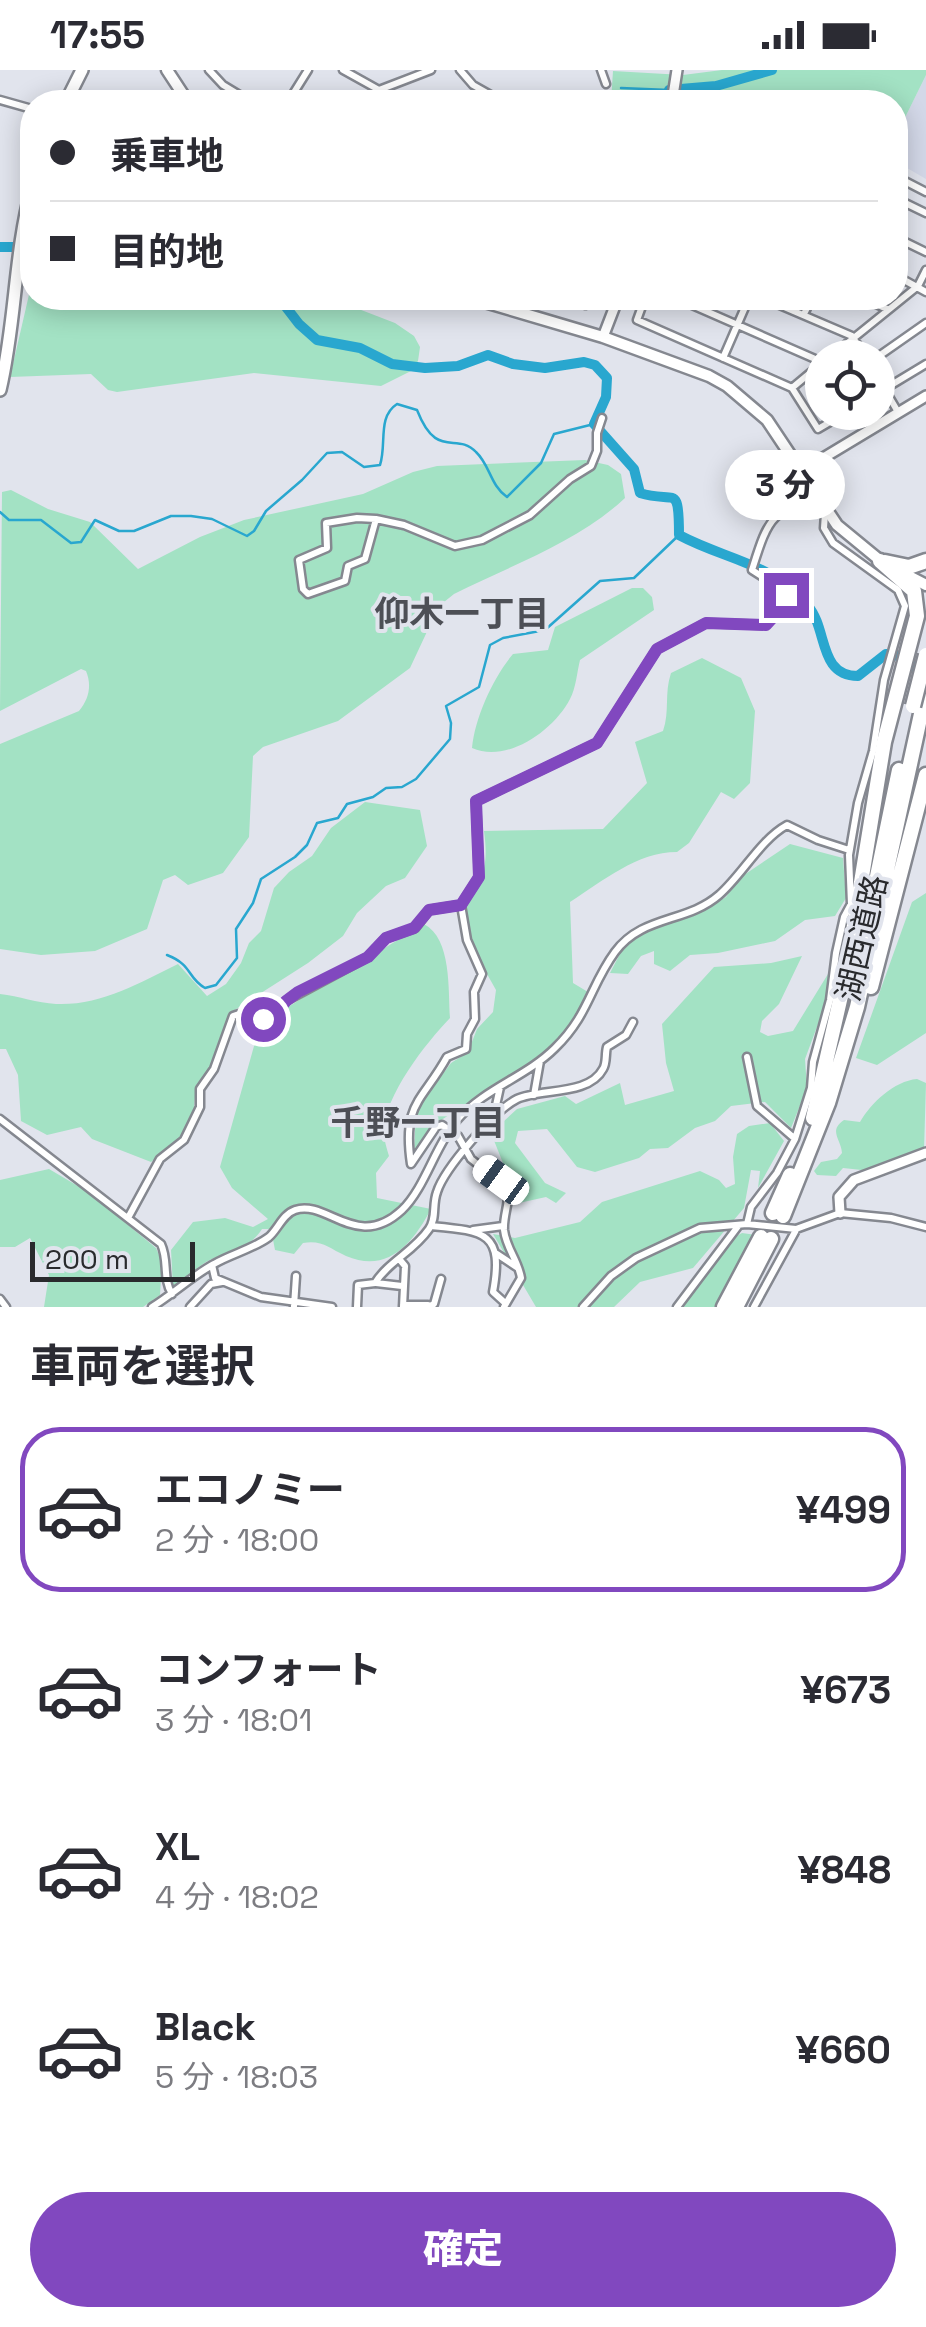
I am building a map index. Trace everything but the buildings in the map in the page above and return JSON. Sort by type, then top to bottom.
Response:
[{"type":"highway","points":[[880,561],[908,567],[926,560]]},
{"type":"highway","points":[[813,1118],[846,974],[901,646],[921,609],[914,591],[880,561]]},
{"type":"highway","name":"湖西道路","points":[[926,656],[918,707],[873,942],[828,1103],[778,1214],[813,1118],[858,968],[918,707],[926,688]]},
{"type":"highway","points":[[828,1103],[860,1024],[926,774]]},
{"type":"highway","points":[[724,1307],[766,1238],[736,1307]]},
{"type":"main road","points":[[0,390],[10,340],[20,238]]},
{"type":"main road","points":[[532,310],[727,386],[767,420],[826,512],[853,541],[880,561],[926,585]]},
{"type":"street","points":[[208,70],[232,90]]},
{"type":"street","points":[[344,70],[379,90],[431,70]]},
{"type":"street","points":[[460,70],[483,90]]},
{"type":"street","points":[[601,70],[602,82],[606,84]]},
{"type":"street","points":[[922,289],[926,270]]},
{"type":"street","points":[[603,338],[614,310]]},
{"type":"street","points":[[641,310],[637,320],[792,388],[805,408]]},
{"type":"street","points":[[704,310],[805,353]]},
{"type":"street","points":[[723,358],[743,310]]},
{"type":"street","points":[[792,310],[855,340]]},
{"type":"street","points":[[804,315],[806,310]]},
{"type":"street","points":[[848,340],[886,310]]},
{"type":"street","points":[[895,345],[926,324]]},
{"type":"street","points":[[895,383],[926,364]]},
{"type":"street","points":[[792,388],[805,377]]},
{"type":"street","points":[[800,472],[926,396]]},
{"type":"street","points":[[895,408],[898,412]]},
{"type":"street","points":[[376,519],[366,559],[348,566],[345,580],[305,592],[299,560],[327,548],[326,523],[376,519],[404,525],[455,546],[482,540],[530,516],[570,479],[591,466],[598,451],[597,433],[602,418]]},
{"type":"street","points":[[497,1254],[493,1292],[504,1304],[518,1285],[519,1269],[506,1246],[502,1226],[510,1199],[508,1188],[464,1151],[450,1129],[436,1127],[411,1164],[408,1135],[413,1104],[441,1071],[447,1057],[466,1049],[474,1020],[474,992],[482,979],[467,940],[461,905],[479,877],[476,801],[597,743],[657,649],[706,623],[766,625],[788,601],[754,563],[764,534],[781,511],[798,506],[826,512],[824,528],[833,543],[898,590],[905,606],[901,646]]},
{"type":"street","points":[[677,1307],[743,1224],[795,1139],[811,1088],[844,917],[851,904],[850,850],[896,670],[926,688]]},
{"type":"street","points":[[152,1307],[212,1265],[261,1242],[288,1214],[300,1209],[316,1211],[352,1226],[390,1218],[410,1199],[450,1129],[469,1107],[540,1060],[573,1030],[607,965],[625,940],[645,926],[693,910],[721,894],[774,832],[788,825],[850,850]]},
{"type":"street","points":[[129,1216],[160,1159],[180,1147],[184,1140],[200,1107],[200,1089],[214,1069],[233,1016],[244,1012],[254,1018],[272,1017],[298,992],[368,957],[386,938],[414,928],[429,910],[461,905]]},
{"type":"street","points":[[374,1283],[387,1266],[400,1260],[432,1226],[437,1189],[493,1120],[518,1098],[552,1094],[594,1079],[605,1064],[607,1047],[626,1035],[633,1022]]},
{"type":"street","points":[[747,1058],[757,1106],[795,1139]]},
{"type":"street","points":[[534,1095],[540,1060]]},
{"type":"street","points":[[493,1120],[500,1085]]},
{"type":"street","points":[[0,1120],[161,1244],[166,1254],[164,1282],[172,1294]]},
{"type":"street","points":[[840,1213],[839,1197],[854,1180],[926,1153]]},
{"type":"street","points":[[583,1307],[612,1276],[636,1258],[700,1228],[743,1224],[796,1229],[840,1213],[891,1218],[926,1227]]},
{"type":"street","points":[[432,1226],[472,1230],[502,1226]]},
{"type":"street","points":[[754,1307],[796,1229]]},
{"type":"street","points":[[472,1230],[490,1241],[497,1254],[519,1269]]},
{"type":"street","points":[[400,1260],[405,1266],[403,1306],[434,1304],[441,1279]]},
{"type":"street","points":[[212,1265],[215,1278],[250,1294],[294,1306],[332,1307]]},
{"type":"street","points":[[294,1306],[296,1276]]},
{"type":"street","points":[[190,1307],[211,1284],[228,1284]]},
{"type":"street","points":[[356,1307],[358,1285],[402,1286]]},
{"type":"street","points":[[0,1299],[6,1307]]},
{"type":"shaded area","points":[[926,75],[926,179],[908,169],[908,112]]},
{"type":"green space","points":[[722,70],[926,70],[908,112],[908,90],[612,90],[613,71],[683,75]]},
{"type":"green space","points":[[25,310],[361,310],[395,323],[414,336],[420,347],[418,361],[411,371],[381,386],[254,373],[117,392],[108,390],[91,374],[10,377]]},
{"type":"green space","points":[[585,460],[608,465],[621,474],[625,498],[566,540],[454,594],[439,606],[410,668],[338,721],[263,747],[253,756],[249,837],[223,873],[188,885],[175,875],[163,880],[147,929],[95,951],[41,955],[0,949],[0,744],[79,711],[89,687],[86,671],[81,669],[0,711],[2,492],[11,490],[48,509],[90,522],[138,569],[200,537],[244,520],[363,494],[437,466]]},
{"type":"green space","points":[[632,588],[643,588],[652,597],[654,610],[580,660],[572,695],[553,722],[514,748],[486,752],[472,748],[486,698],[513,654],[548,650],[555,627]]},
{"type":"green space","points":[[702,658],[741,678],[755,711],[750,783],[734,799],[721,792],[689,843],[677,852],[634,862],[570,902],[573,983],[588,992],[569,1028],[539,1057],[432,1126],[414,1154],[416,1110],[451,1063],[468,1052],[477,1029],[493,1012],[496,990],[469,942],[463,908],[483,872],[484,831],[603,829],[647,783],[635,742],[663,731],[671,673]]},
{"type":"green space","points":[[365,802],[420,810],[427,846],[405,878],[386,886],[357,913],[343,936],[230,1013],[212,1066],[196,1086],[194,1108],[179,1139],[151,1162],[92,1139],[81,1127],[47,1135],[21,1121],[18,1075],[6,1049],[0,1049],[0,994],[72,1004],[119,992],[178,964],[207,996],[226,984],[249,943],[261,931],[274,888],[312,856],[331,828]]},
{"type":"green space","points":[[790,844],[843,858],[846,898],[835,916],[805,920],[775,941],[690,955],[670,971],[654,964],[654,951],[641,956],[628,974],[610,973],[624,946],[647,930],[696,914],[726,897],[738,879]]},
{"type":"green space","points":[[926,893],[926,1033],[877,1065],[856,1058],[912,902]]},
{"type":"green space","points":[[424,924],[440,941],[444,953],[450,1018],[398,1087],[386,1119],[384,1136],[389,1156],[376,1173],[377,1198],[431,1209],[416,1233],[387,1258],[361,1261],[316,1243],[303,1243],[294,1254],[275,1250],[271,1229],[262,1229],[251,1241],[206,1262],[173,1288],[171,1250],[193,1222],[225,1218],[253,1227],[268,1219],[232,1188],[220,1167],[258,1032],[283,1010]]},
{"type":"green space","points":[[802,956],[779,1004],[762,1021],[760,1032],[768,1036],[793,1031],[828,974],[827,1000],[805,1059],[807,1088],[791,1128],[765,1102],[731,1106],[715,1121],[695,1128],[668,1148],[650,1149],[639,1158],[595,1172],[577,1167],[547,1129],[518,1131],[515,1143],[545,1183],[566,1193],[556,1203],[546,1197],[519,1203],[491,1133],[517,1109],[565,1096],[576,1104],[620,1083],[625,1105],[674,1091],[662,1024],[714,967],[771,963]]},
{"type":"green space","points":[[917,1079],[926,1083],[924,1150],[871,1171],[843,1168],[836,1176],[817,1175],[814,1171],[821,1162],[837,1159],[842,1153],[836,1132],[839,1124],[844,1120],[860,1122],[884,1094]]},
{"type":"green space","points":[[770,1123],[784,1141],[758,1188],[760,1171],[751,1170],[744,1208],[693,1268],[640,1282],[614,1307],[536,1307],[493,1234],[515,1238],[580,1222],[602,1202],[700,1171],[726,1188],[735,1184],[733,1157],[737,1134],[749,1126]]},
{"type":"green space","points":[[49,1169],[88,1192],[156,1248],[162,1262],[160,1295],[143,1307],[44,1307],[49,1275],[30,1238],[15,1247],[0,1247],[0,1180]]},
{"type":"green space","points":[[742,1233],[756,1235],[718,1307],[681,1307],[735,1237]]},
{"type":"waterway","points":[[669,90],[716,86],[772,70]]},
{"type":"waterway","points":[[621,88],[669,90]]},
{"type":"waterway","points":[[0,247],[20,247]]},
{"type":"waterway","points":[[288,310],[317,340],[360,348],[392,364],[458,366],[488,355],[513,364],[545,368],[584,362],[595,365],[607,378],[606,397],[594,424],[634,469],[640,493],[676,501],[679,535],[762,570],[793,591],[814,616],[830,660],[845,674],[858,676],[886,654],[899,656],[925,675]]},
{"type":"waterway","points":[[0,512],[9,520],[41,520],[71,543],[81,542],[95,520],[119,531],[134,531],[171,516],[212,519],[247,536],[266,511],[327,453],[342,452],[364,467],[380,465],[385,423],[397,404],[417,410],[424,426],[439,440],[469,446],[507,497],[541,463],[554,434],[594,424]]},
{"type":"waterway","points":[[167,955],[181,963],[205,988],[216,985],[237,958],[236,929],[253,903],[261,879],[295,857],[307,845],[317,823],[338,818],[347,804],[416,779],[450,739],[446,706],[479,687],[490,645],[503,638],[545,630],[600,581],[634,578],[679,535]]},
{"type":"district","name":"仰木一丁目","points":[[462,614]]},
{"type":"district","name":"千野一丁目","points":[[418,1123]]},
{"type":"route","points":[[263,1019],[272,1017],[298,992],[368,957],[386,938],[414,928],[429,910],[461,905],[479,877],[476,801],[597,743],[657,649],[706,623],[766,625],[788,601],[786,595]]}]
